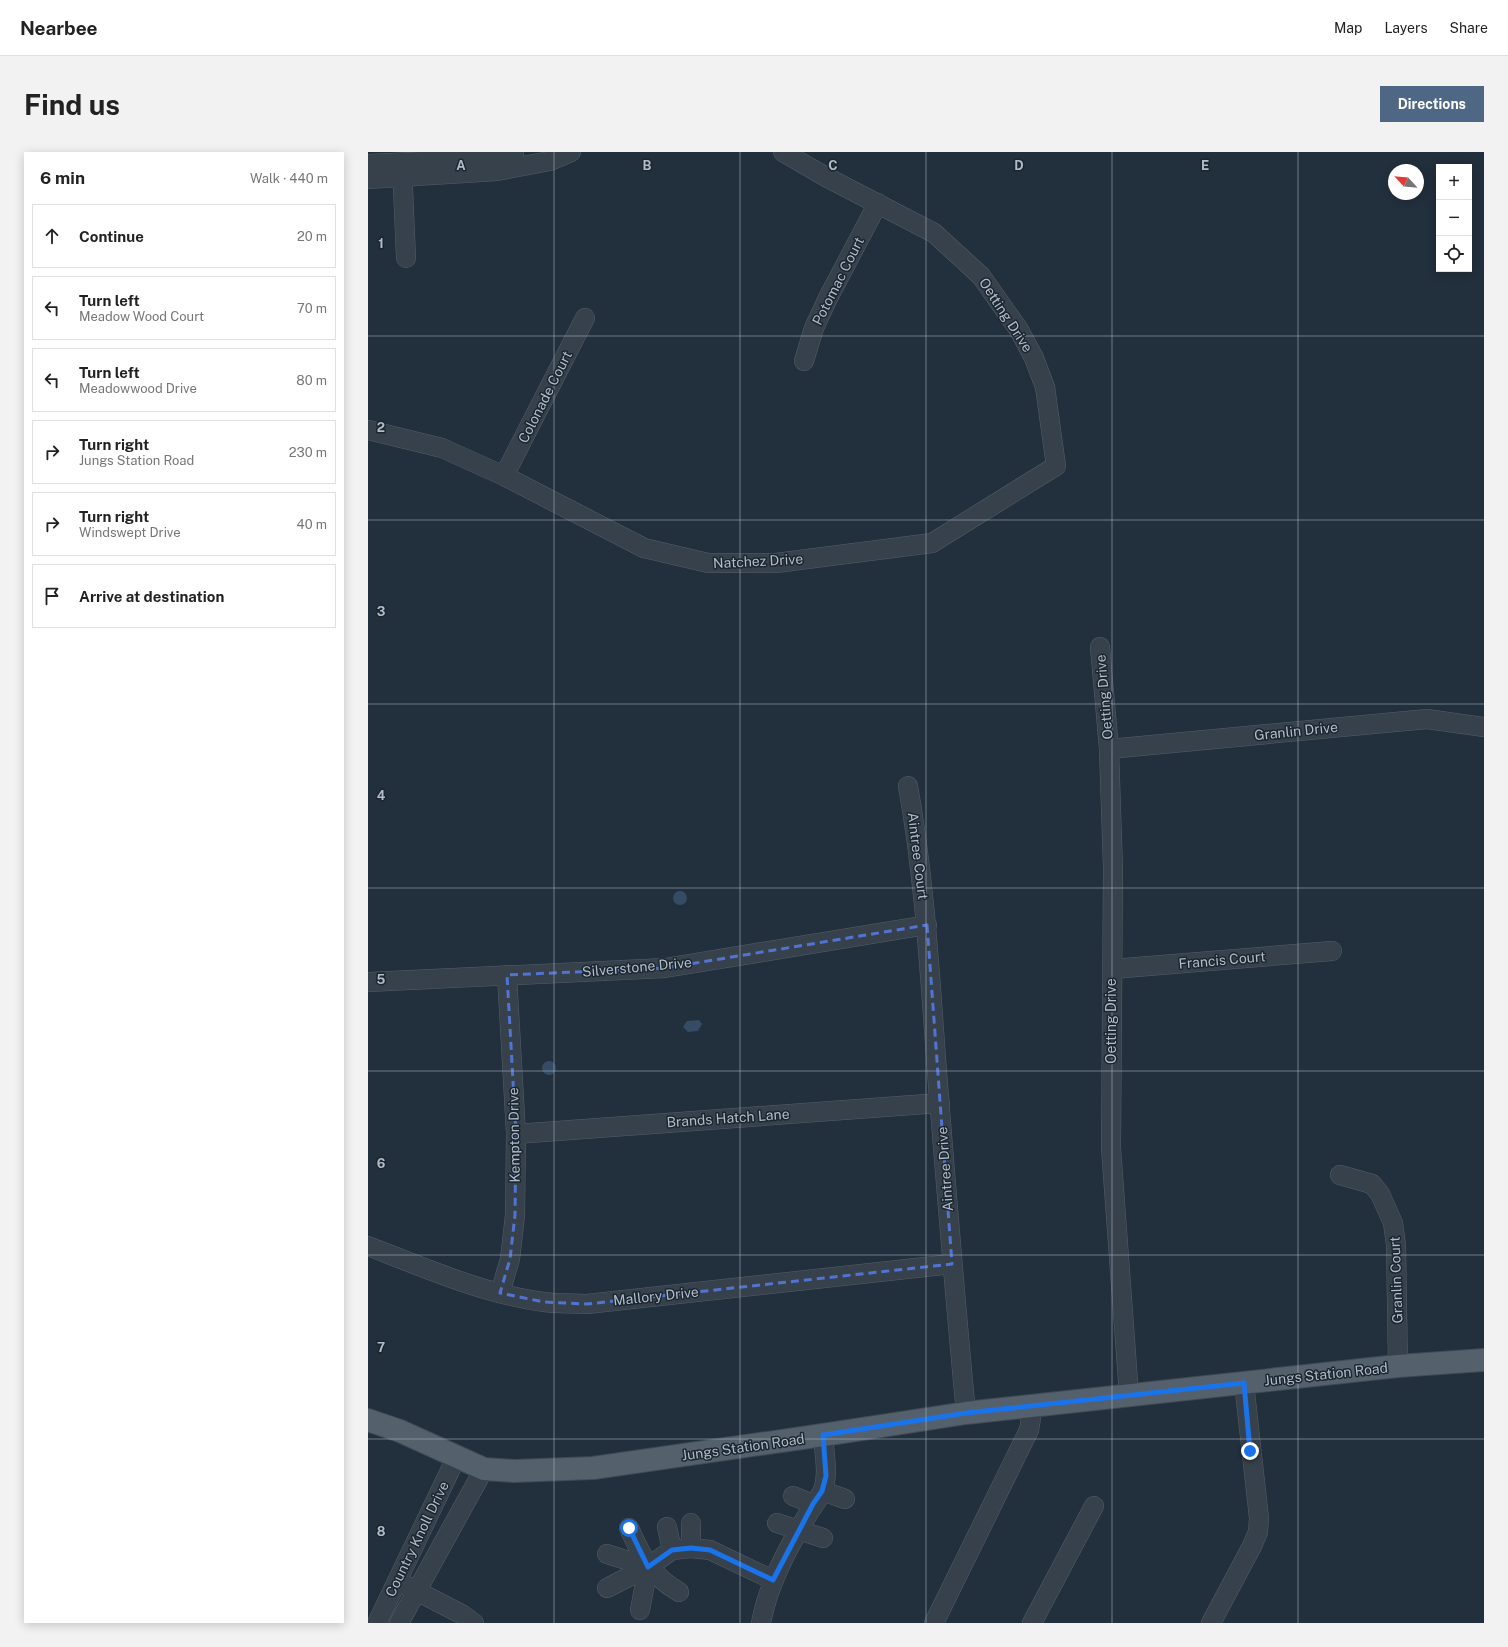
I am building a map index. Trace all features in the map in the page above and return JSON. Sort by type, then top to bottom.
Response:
[{"type":"main road","name":"Jungs Station Road","points":[[368,1420],[400,1431],[484,1469],[514,1472],[593,1468],[966,1413],[1398,1366],[1484,1360]]},
{"type":"street","points":[[368,164],[402,164],[495,158],[529,152]]},
{"type":"street","points":[[368,179],[402,164],[497,172],[550,161],[572,152]]},
{"type":"street","name":"Oetting Drive","points":[[783,152],[934,233],[981,276],[1010,318],[1034,358],[1046,387],[1056,466]]},
{"type":"street","points":[[402,164],[406,258]]},
{"type":"street","name":"Potomac Court","points":[[804,361],[814,328],[825,304],[878,203]]},
{"type":"street","name":"Colonade Court","points":[[504,476],[585,318]]},
{"type":"street","name":"Natchez Drive","points":[[368,430],[442,448],[504,476],[644,548],[708,564],[776,563],[932,543],[1056,466]]},
{"type":"street","name":"Oetting Drive","points":[[1100,647],[1109,749],[1113,869],[1110,1148],[1129,1395]]},
{"type":"street","name":"Granlin Drive","points":[[1109,749],[1427,719],[1484,727]]},
{"type":"street","name":"Aintree Court","points":[[908,786],[916,833],[926,925]]},
{"type":"street","name":"Silverstone Drive","points":[[368,982],[507,974],[592,972],[665,968],[926,925]]},
{"type":"street","name":"Aintree Drive","points":[[926,925],[952,1264],[966,1413]]},
{"type":"street","name":"Francis Court","points":[[1112,969],[1332,951]]},
{"type":"street","name":"Kempton Drive","points":[[500,1293],[510,1259],[515,1215],[516,1134],[507,974]]},
{"type":"street","name":"Brands Hatch Lane","points":[[516,1134],[940,1103]]},
{"type":"street","name":"Granlin Court","points":[[1340,1175],[1372,1184],[1380,1194],[1393,1223],[1396,1245],[1398,1366]]},
{"type":"street","name":"Mallory Drive","points":[[368,1246],[434,1272],[500,1293],[544,1302],[587,1304],[952,1264]]},
{"type":"street","points":[[1211,1623],[1258,1532],[1259,1518],[1244,1383]]},
{"type":"street","points":[[934,1623],[1029,1430],[1033,1406]]},
{"type":"street","points":[[761,1623],[764,1606],[773,1580],[799,1530],[818,1498],[826,1476],[823,1435]]},
{"type":"street","name":"Country Knoll Drive","points":[[377,1623],[457,1456]]},
{"type":"street","name":"Country Knoll Drive","points":[[399,1623],[484,1469]]},
{"type":"street","points":[[793,1496],[845,1499]]},
{"type":"street","points":[[1032,1623],[1094,1506]]},
{"type":"street","points":[[691,1523],[691,1548]]},
{"type":"street","points":[[777,1523],[823,1538]]},
{"type":"street","points":[[667,1526],[672,1550]]},
{"type":"street","points":[[629,1528],[648,1567],[665,1584],[679,1592]]},
{"type":"street","points":[[607,1588],[648,1567],[672,1550],[691,1548],[710,1550],[773,1580]]},
{"type":"street","points":[[607,1554],[648,1567]]},
{"type":"street","points":[[640,1610],[648,1567]]},
{"type":"street","points":[[397,1581],[463,1615],[474,1623]]},
{"type":"highlighted area","points":[[927,925],[952,1264],[587,1304],[544,1302],[500,1293],[510,1259],[515,1215],[516,1134],[507,975],[665,968]]},
{"type":"water","points":[[677,891],[683,891],[687,895],[687,901],[683,905],[677,905],[673,901],[673,895]]},
{"type":"water","points":[[699,1020],[702,1024],[698,1031],[688,1032],[683,1027],[687,1021]]},
{"type":"water","points":[[546,1061],[552,1061],[556,1065],[556,1071],[552,1075],[546,1075],[542,1071],[542,1065]]},
{"type":"route","points":[[629,1528],[648,1567],[672,1550],[691,1548],[710,1550],[773,1580],[813,1504],[822,1491],[826,1476],[823,1435],[966,1413],[1244,1383],[1250,1451]]}]
